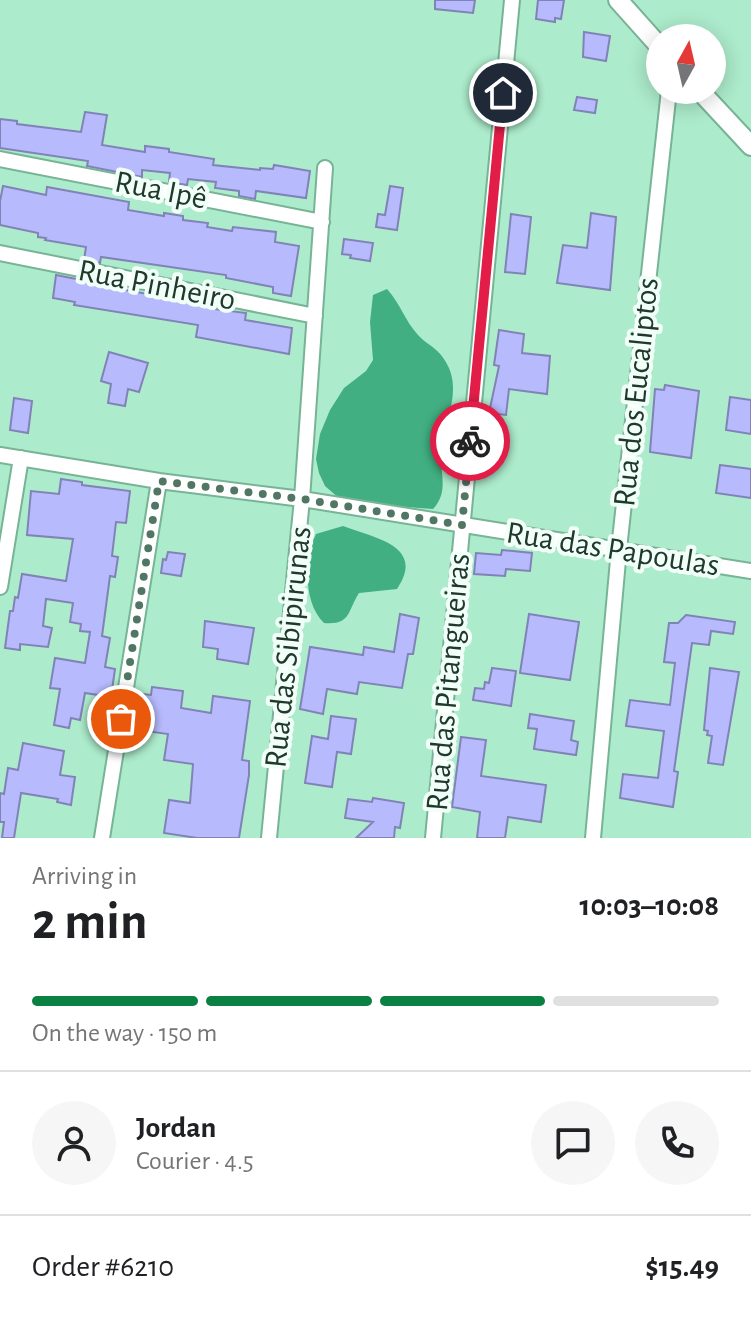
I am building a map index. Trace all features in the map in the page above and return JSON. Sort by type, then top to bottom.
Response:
[{"type":"street","name":"Rua das Pitangueiras","points":[[433,838],[512,0]]},
{"type":"street","points":[[618,0],[646,31]]},
{"type":"street","name":"Rua dos Eucaliptos","points":[[593,838],[619,549],[667,104]]},
{"type":"street","points":[[712,104],[751,146]]},
{"type":"street","name":"Rua Ipê","points":[[0,159],[322,222]]},
{"type":"street","name":"Rua das Sibipirunas","points":[[269,838],[302,499],[325,168]]},
{"type":"street","name":"Rua Pinheiro","points":[[0,253],[315,316]]},
{"type":"street","name":"Rua das Papoulas","points":[[0,455],[159,481],[302,499],[751,571]]},
{"type":"street","points":[[0,587],[21,458]]},
{"type":"street","points":[[102,838],[159,481]]},
{"type":"green space","points":[[387,289],[413,330],[441,355],[452,378],[452,402],[441,450],[441,495],[433,509],[340,499],[325,486],[316,459],[320,434],[330,410],[344,388],[366,371],[373,360],[370,322],[373,295]]},
{"type":"green space","points":[[343,526],[393,546],[401,553],[405,563],[404,574],[397,589],[359,593],[344,619],[324,623],[312,604],[309,592],[309,555],[316,534]]},
{"type":"building","points":[[435,0],[475,0],[473,13],[435,9]]},
{"type":"building","points":[[538,0],[564,0],[561,19],[555,18],[555,22],[536,19]]},
{"type":"building","points":[[584,32],[610,36],[606,61],[583,57]]},
{"type":"building","points":[[577,97],[597,100],[595,113],[574,110]]},
{"type":"building","points":[[85,112],[107,115],[102,145],[145,152],[145,146],[169,149],[169,152],[214,159],[213,165],[260,170],[273,169],[274,165],[310,171],[306,198],[256,191],[255,199],[239,196],[239,191],[215,188],[216,182],[188,179],[187,185],[169,182],[170,173],[142,170],[142,177],[87,166],[88,161],[0,148],[0,119],[81,132]]},
{"type":"building","points":[[3,186],[46,195],[47,187],[129,202],[128,210],[183,216],[183,220],[208,223],[207,227],[276,232],[275,242],[299,246],[291,296],[273,293],[273,287],[226,278],[226,275],[101,257],[100,263],[84,260],[86,247],[45,240],[38,237],[38,233],[0,225]]},
{"type":"building","points":[[390,186],[403,188],[397,230],[376,227],[378,214],[385,215]]},
{"type":"building","points":[[591,213],[616,217],[610,290],[557,283],[563,245],[587,248]]},
{"type":"building","points":[[511,214],[531,217],[525,274],[505,272]]},
{"type":"building","points":[[344,239],[373,243],[370,261],[342,254]]},
{"type":"building","points":[[56,275],[215,306],[214,309],[246,313],[245,320],[292,328],[289,354],[196,337],[198,325],[74,305],[75,302],[53,298]]},
{"type":"building","points":[[499,330],[524,334],[522,353],[550,356],[547,394],[509,389],[506,415],[489,413],[499,366],[494,365]]},
{"type":"building","points":[[109,352],[148,363],[139,392],[128,389],[125,406],[108,403],[111,384],[101,381]]},
{"type":"building","points":[[665,385],[699,391],[691,458],[650,452],[655,389],[664,390]]},
{"type":"building","points":[[730,397],[751,400],[751,434],[726,430]]},
{"type":"building","points":[[14,398],[32,401],[28,433],[10,430]]},
{"type":"building","points":[[720,465],[751,469],[751,498],[716,493]]},
{"type":"building","points":[[61,479],[130,491],[126,523],[116,522],[112,556],[118,557],[115,577],[110,576],[102,636],[110,638],[105,667],[115,669],[111,697],[85,693],[80,720],[71,718],[69,728],[54,725],[60,689],[50,688],[55,658],[85,663],[90,632],[80,631],[81,624],[70,622],[73,603],[46,599],[43,626],[52,628],[48,647],[20,644],[20,650],[5,648],[10,611],[13,611],[15,597],[18,598],[22,574],[66,581],[73,539],[27,535],[31,491],[59,494]]},
{"type":"building","points":[[502,550],[532,553],[530,571],[506,569],[505,576],[474,574],[476,553],[501,555]]},
{"type":"building","points":[[168,552],[185,554],[181,576],[161,573],[163,559],[166,560]]},
{"type":"building","points":[[400,614],[419,618],[413,654],[408,654],[402,688],[359,682],[357,694],[327,689],[323,714],[300,709],[310,647],[363,655],[364,647],[394,652]]},
{"type":"building","points":[[529,614],[579,622],[570,680],[520,673]]},
{"type":"building","points":[[686,615],[735,622],[733,634],[711,631],[709,645],[692,643],[674,771],[678,772],[673,807],[620,798],[623,774],[658,778],[664,731],[626,726],[630,700],[670,705],[675,663],[664,662],[669,623],[678,623]]},
{"type":"building","points":[[205,621],[254,628],[248,664],[217,659],[218,649],[203,647]]},
{"type":"building","points":[[492,668],[516,671],[511,706],[473,700],[475,688],[484,689],[485,682],[489,683]]},
{"type":"building","points":[[710,668],[739,672],[723,765],[708,763],[712,736],[704,730]]},
{"type":"building","points":[[152,687],[183,691],[181,708],[211,713],[213,696],[250,701],[242,760],[249,761],[249,775],[239,838],[197,838],[164,833],[169,800],[190,803],[193,764],[164,760],[168,734],[146,731],[148,722],[140,721],[143,694],[151,695]]},
{"type":"building","points":[[530,714],[574,721],[571,740],[578,742],[576,755],[534,749],[537,729],[528,728]]},
{"type":"building","points":[[331,716],[356,719],[351,754],[337,752],[332,787],[305,783],[312,736],[328,739]]},
{"type":"building","points":[[461,737],[486,740],[481,776],[546,785],[541,822],[508,817],[505,838],[477,838],[480,812],[452,807]]},
{"type":"building","points":[[23,743],[64,751],[60,775],[75,777],[71,805],[57,802],[58,799],[21,793],[14,838],[2,838],[4,822],[0,822],[0,793],[4,794],[8,768],[18,770]]},
{"type":"building","points":[[373,798],[404,803],[400,828],[395,827],[394,838],[356,838],[373,822],[345,818],[348,799],[372,802]]},
{"type":"way so far","points":[[121,719],[159,481],[302,499],[462,525],[470,441]]},
{"type":"route","points":[[470,441],[503,93]]}]
